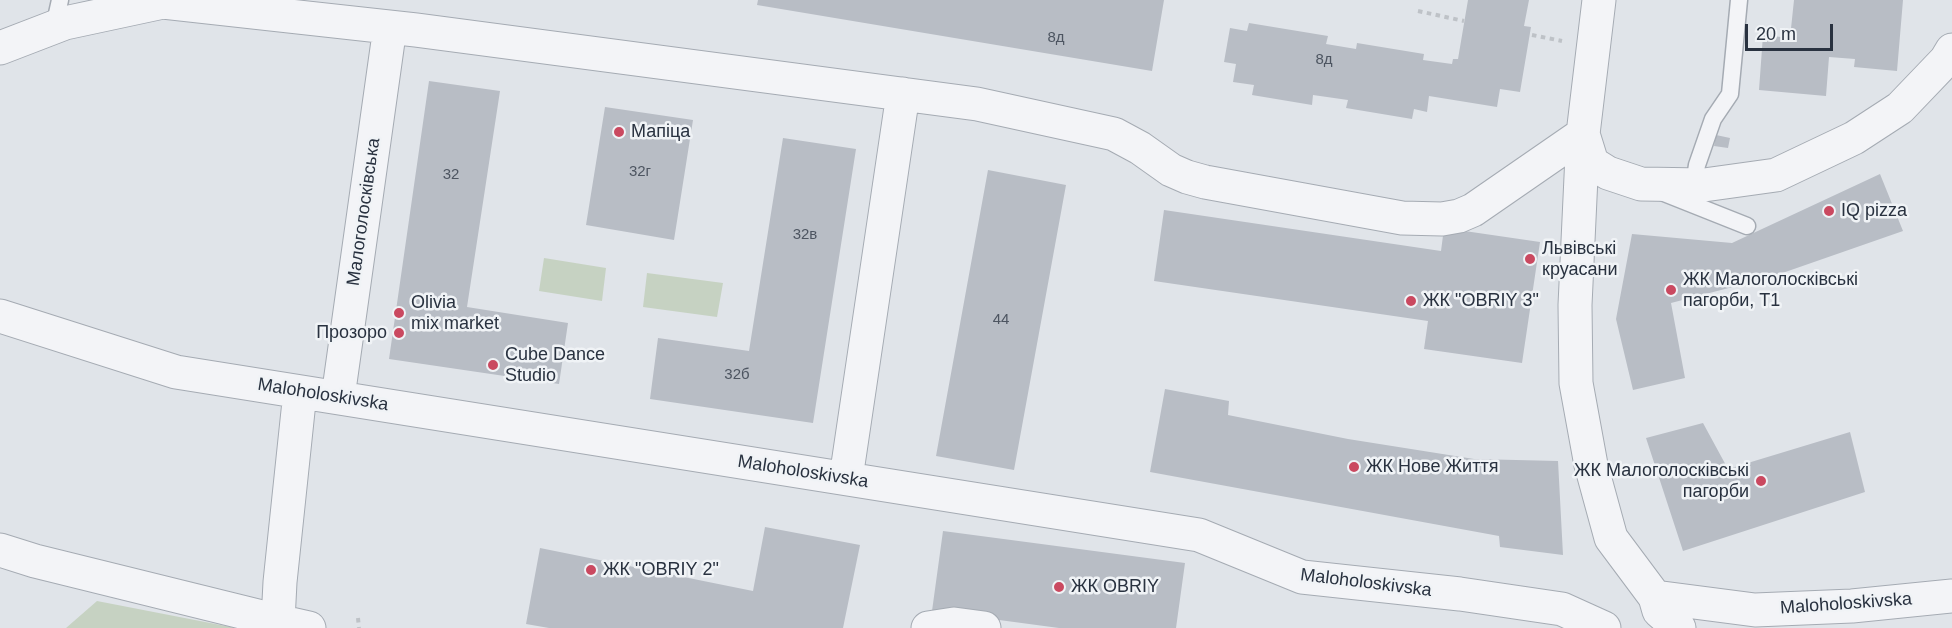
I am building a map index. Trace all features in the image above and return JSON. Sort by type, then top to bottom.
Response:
[{"type":"street","points":[[1599,0],[1583,134],[1575,305],[1576,383],[1591,465],[1611,538],[1655,597],[1659,611],[1679,628]]},
{"type":"street","points":[[0,48],[57,14],[65,23],[162,2],[390,27],[977,104],[1114,134],[1140,148],[1171,170],[1205,182],[1402,218],[1459,216],[1473,210],[1583,134]]},
{"type":"street","name":"Малоголосківська","points":[[338,397],[390,27]]},
{"type":"street","points":[[1583,134],[1592,163],[1608,173],[1641,184],[1704,185],[1776,175],[1854,138],[1900,108],[1946,60],[1952,50]]},
{"type":"street","points":[[846,478],[903,94]]},
{"type":"street","name":"Maloholoskivska","points":[[0,316],[176,372],[1199,535],[1302,577],[1460,594],[1563,609],[1604,628]]},
{"type":"street","points":[[278,621],[300,392]]},
{"type":"street","points":[[0,550],[35,561],[309,628]]},
{"type":"street","name":"Maloholoskivska","points":[[1655,597],[1755,610],[1852,606],[1952,596]]},
{"type":"street","points":[[928,628],[954,624],[984,628]]},
{"type":"lane","points":[[1694,185],[1697,165],[1713,119],[1730,94],[1738,0]]},
{"type":"lane","points":[[1641,184],[1747,226]]},
{"type":"path","points":[[1418,11],[1464,21]]},
{"type":"path","points":[[358,618],[359,628]]},
{"type":"green space","points":[[544,258],[606,268],[602,301],[539,291]]},
{"type":"green space","points":[[647,273],[723,283],[717,317],[643,307]]},
{"type":"green space","points":[[97,601],[236,628],[66,628]]},
{"type":"building","points":[[758,0],[1164,0],[1152,71],[757,5]]},
{"type":"building","points":[[1468,0],[1529,0],[1524,26],[1531,27],[1520,92],[1500,89],[1497,107],[1429,96],[1427,112],[1414,109],[1412,119],[1346,108],[1348,100],[1313,95],[1312,105],[1252,95],[1254,85],[1233,82],[1236,64],[1224,62],[1230,28],[1247,31],[1249,23],[1328,36],[1326,44],[1356,49],[1357,43],[1424,54],[1423,60],[1452,64],[1453,59],[1458,59]]},
{"type":"building","points":[[1794,0],[1903,0],[1897,71],[1854,67],[1855,59],[1829,57],[1826,96],[1759,90],[1763,35],[1790,38]]},
{"type":"building","points":[[429,81],[500,91],[467,307],[568,323],[559,384],[389,359]]},
{"type":"building","points":[[605,107],[693,120],[674,240],[586,225]]},
{"type":"building","points":[[1716,135],[1730,138],[1728,148],[1714,146]]},
{"type":"building","points":[[783,138],[856,149],[813,423],[650,399],[658,338],[749,351]]},
{"type":"building","points":[[988,170],[1066,185],[1014,470],[936,456]]},
{"type":"building","name":"ЖК Малоголосківські пагорби, Т1","points":[[1880,174],[1903,231],[1771,277],[1671,303],[1685,378],[1633,390],[1616,319],[1632,234],[1732,243]]},
{"type":"building","name":"ЖК \"OBRIY 3\"","points":[[1164,210],[1441,251],[1444,228],[1540,242],[1522,363],[1424,349],[1428,321],[1154,281]]},
{"type":"building","name":"ЖК Нове Життя","points":[[1165,389],[1229,401],[1228,415],[1348,439],[1474,459],[1558,461],[1563,555],[1500,547],[1499,536],[1150,472]]},
{"type":"building","name":"ЖК Малоголосківські пагорби","points":[[1703,423],[1728,469],[1850,432],[1865,492],[1683,551],[1646,438]]},
{"type":"building","name":"ЖК \"OBRIY 2\"","points":[[765,527],[860,545],[843,628],[549,628],[526,624],[540,548],[753,591]]},
{"type":"building","name":"ЖК OBRIY","points":[[943,531],[1185,563],[1176,628],[1059,628],[932,611]]},
{"type":"place","name":"Мапіца","points":[[619,132]]},
{"type":"place","name":"IQ pizza","points":[[1829,211]]},
{"type":"place","name":"Львівські круасани","points":[[1530,259]]},
{"type":"place","name":"ЖК Малоголосківські пагорби, Т1","points":[[1671,290]]},
{"type":"place","name":"ЖК \"OBRIY 3\"","points":[[1411,301]]},
{"type":"place","name":"Olivia mix market","points":[[399,313]]},
{"type":"place","name":"Прозоро","points":[[399,333]]},
{"type":"place","name":"Cube Dance Studio","points":[[493,365]]},
{"type":"place","name":"ЖК Нове Життя","points":[[1354,467]]},
{"type":"place","name":"ЖК Малоголосківські пагорби","points":[[1761,481]]},
{"type":"place","name":"ЖК \"OBRIY 2\"","points":[[591,570]]},
{"type":"place","name":"ЖК OBRIY","points":[[1059,587]]}]
